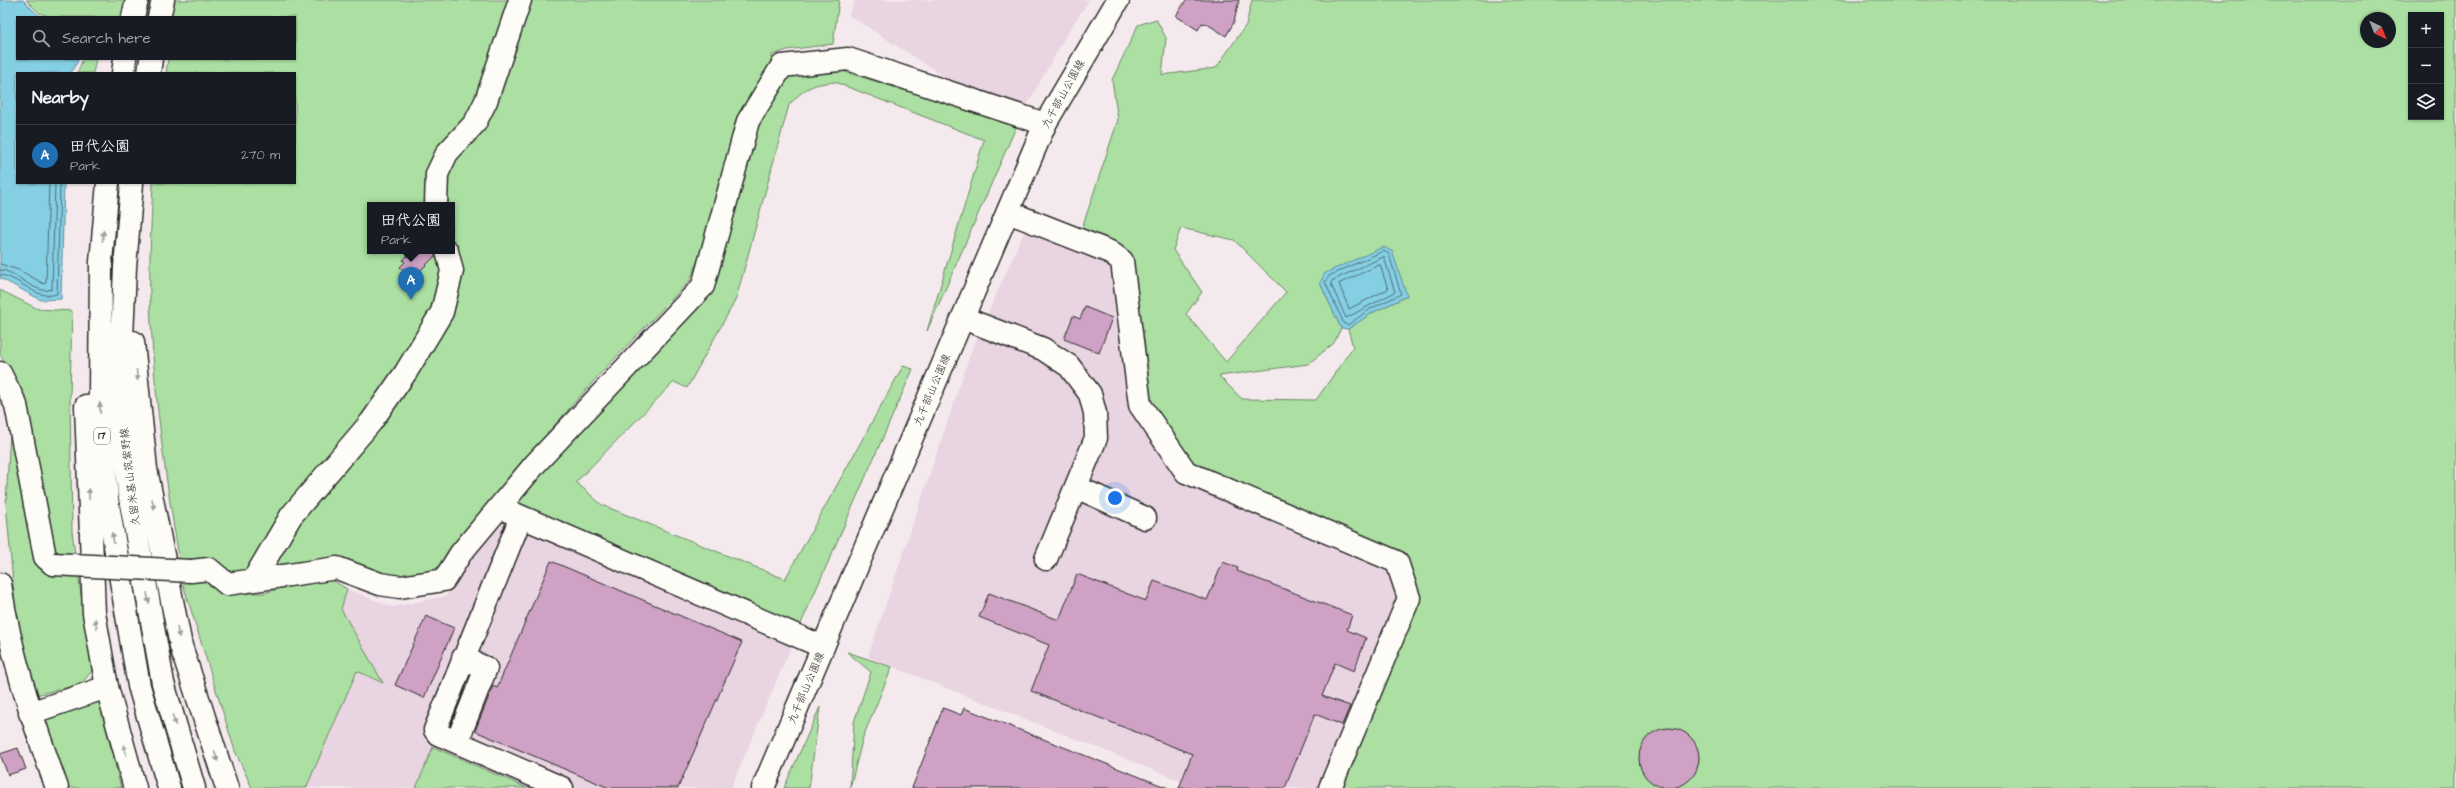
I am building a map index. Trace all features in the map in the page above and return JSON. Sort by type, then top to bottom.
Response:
[{"type":"street","points":[[134,16],[137,0]]},
{"type":"street","points":[[159,16],[163,0]]},
{"type":"street","points":[[436,202],[437,174],[447,153],[475,123],[486,101],[520,0]]},
{"type":"street","name":"九千部山公園線","points":[[763,788],[1045,124],[1118,0]]},
{"type":"street","points":[[0,373],[16,405],[45,556],[54,564],[209,570],[227,584],[337,568],[380,584],[400,588],[444,580],[460,553],[498,507],[703,286],[748,122],[782,66],[848,59],[1045,124]]},
{"type":"street","points":[[123,72],[126,60]]},
{"type":"street","points":[[148,72],[151,60]]},
{"type":"street","name":"久留米基山筑紫野線","points":[[108,184],[101,262],[100,398],[107,499],[139,686],[169,788]]},
{"type":"street","name":"久留米基山筑紫野線","points":[[132,184],[125,267],[120,386],[129,492],[163,682],[194,788]]},
{"type":"street","points":[[1008,212],[1110,252],[1122,260],[1140,405],[1186,472],[1397,562],[1409,598],[1330,788]]},
{"type":"street","points":[[254,579],[290,516],[371,422],[442,312],[452,272],[448,254]]},
{"type":"street","points":[[101,262],[91,311],[86,400],[94,613],[107,687],[135,788]]},
{"type":"street","points":[[125,267],[146,469],[181,646],[227,788]]},
{"type":"street","points":[[963,318],[1043,349],[1069,366],[1090,394],[1095,413],[1096,438],[1046,559]]},
{"type":"street","points":[[1076,486],[1145,518]]},
{"type":"street","points":[[498,507],[823,647]]},
{"type":"street","points":[[521,517],[463,658],[486,668],[457,742],[562,788]]},
{"type":"street","points":[[0,584],[5,618],[30,713],[57,788]]},
{"type":"street","points":[[30,713],[107,687]]},
{"type":"shaded area","points":[[855,0],[1089,0],[1066,36],[1027,105],[956,84],[849,15]]},
{"type":"shaded area","points":[[1026,227],[1114,264],[1131,411],[1187,484],[1389,573],[1402,603],[1321,788],[1199,788],[868,657],[971,352]]},
{"type":"shaded area","points":[[511,507],[800,626],[731,788],[527,788],[434,747],[416,788],[306,788],[357,671],[382,682],[341,609],[347,589],[392,607],[446,596]]},
{"type":"green space","points":[[26,0],[839,0],[833,44],[787,50],[772,55],[772,60],[739,116],[706,239],[690,280],[598,376],[525,459],[436,576],[242,575],[180,563],[170,503],[155,383],[150,305],[150,252],[153,184],[296,184],[296,72],[166,72],[168,60],[296,60],[296,16],[50,16],[39,13]]},
{"type":"green space","points":[[1252,0],[2456,0],[2456,788],[1341,788],[1418,600],[1403,557],[1193,469],[1148,398],[1132,257],[1082,228],[1118,120],[1112,80],[1138,25],[1156,19],[1166,38],[1162,75],[1216,68],[1246,25]],"holes":[[[1181,228],[1234,240],[1286,292],[1226,362],[1186,314],[1202,292],[1173,250]],[[1320,283],[1407,296],[1372,313],[1348,329],[1353,347],[1316,400],[1242,399],[1219,376],[1308,364],[1334,343],[1341,328]]]},
{"type":"green space","points":[[83,60],[96,60],[93,72],[77,72]]},
{"type":"green space","points":[[842,71],[1017,125],[927,331],[984,140],[835,82],[820,84],[809,88],[789,105],[736,299],[687,388],[674,382],[576,482],[602,505],[785,579],[903,366],[913,369],[800,626],[511,507],[711,289],[756,122],[788,76]]},
{"type":"green space","points":[[0,290],[38,309],[72,311],[70,397],[72,532],[92,671],[81,684],[36,695],[17,629],[6,503],[11,415],[17,387],[0,354]]},
{"type":"green space","points":[[325,576],[347,589],[341,609],[383,683],[357,671],[306,788],[252,788],[235,751],[182,581],[206,580],[227,593],[264,593]]},
{"type":"green space","points":[[847,652],[892,667],[863,737],[850,788],[854,722],[871,672]]},
{"type":"green space","points":[[98,697],[121,788],[67,788],[44,724],[48,715]]},
{"type":"green space","points":[[820,707],[809,788],[784,788]]},
{"type":"green space","points":[[433,747],[527,788],[416,788]]},
{"type":"water","points":[[0,0],[23,0],[38,15],[42,16],[16,16],[16,60],[78,60],[72,72],[16,72],[16,184],[64,184],[61,299],[41,300],[0,278]]},
{"type":"water","points":[[1383,247],[1392,251],[1407,296],[1372,313],[1348,329],[1341,328],[1320,283],[1325,273]]},
{"type":"building","points":[[1186,0],[1239,0],[1234,22],[1226,36],[1207,24],[1202,23],[1198,30],[1176,16]]},
{"type":"building","points":[[409,254],[435,254],[435,256],[412,279],[400,267],[405,262],[403,260]]},
{"type":"building","points":[[1085,307],[1112,318],[1099,353],[1064,339],[1073,316],[1080,319]]},
{"type":"building","points":[[551,561],[742,642],[678,788],[609,788],[475,731],[493,686],[497,688]]},
{"type":"building","points":[[1223,562],[1238,568],[1237,571],[1352,615],[1347,630],[1366,638],[1354,671],[1335,663],[1322,696],[1350,706],[1342,725],[1315,714],[1285,788],[1179,788],[1192,754],[1031,691],[1049,645],[979,617],[989,593],[1059,620],[1077,574],[1146,601],[1154,581],[1207,600]]},
{"type":"building","points":[[426,616],[454,628],[424,698],[395,685]]},
{"type":"building","points":[[943,708],[961,715],[964,708],[1168,788],[912,788]]},
{"type":"building","points":[[1669,728],[1686,733],[1694,741],[1699,758],[1694,775],[1686,783],[1669,788],[1652,783],[1644,775],[1639,758],[1644,741],[1652,733]]},
{"type":"building","points":[[18,748],[26,769],[8,775],[0,754]]},
{"type":"place","name":"田代公園","points":[[411,300]]}]
